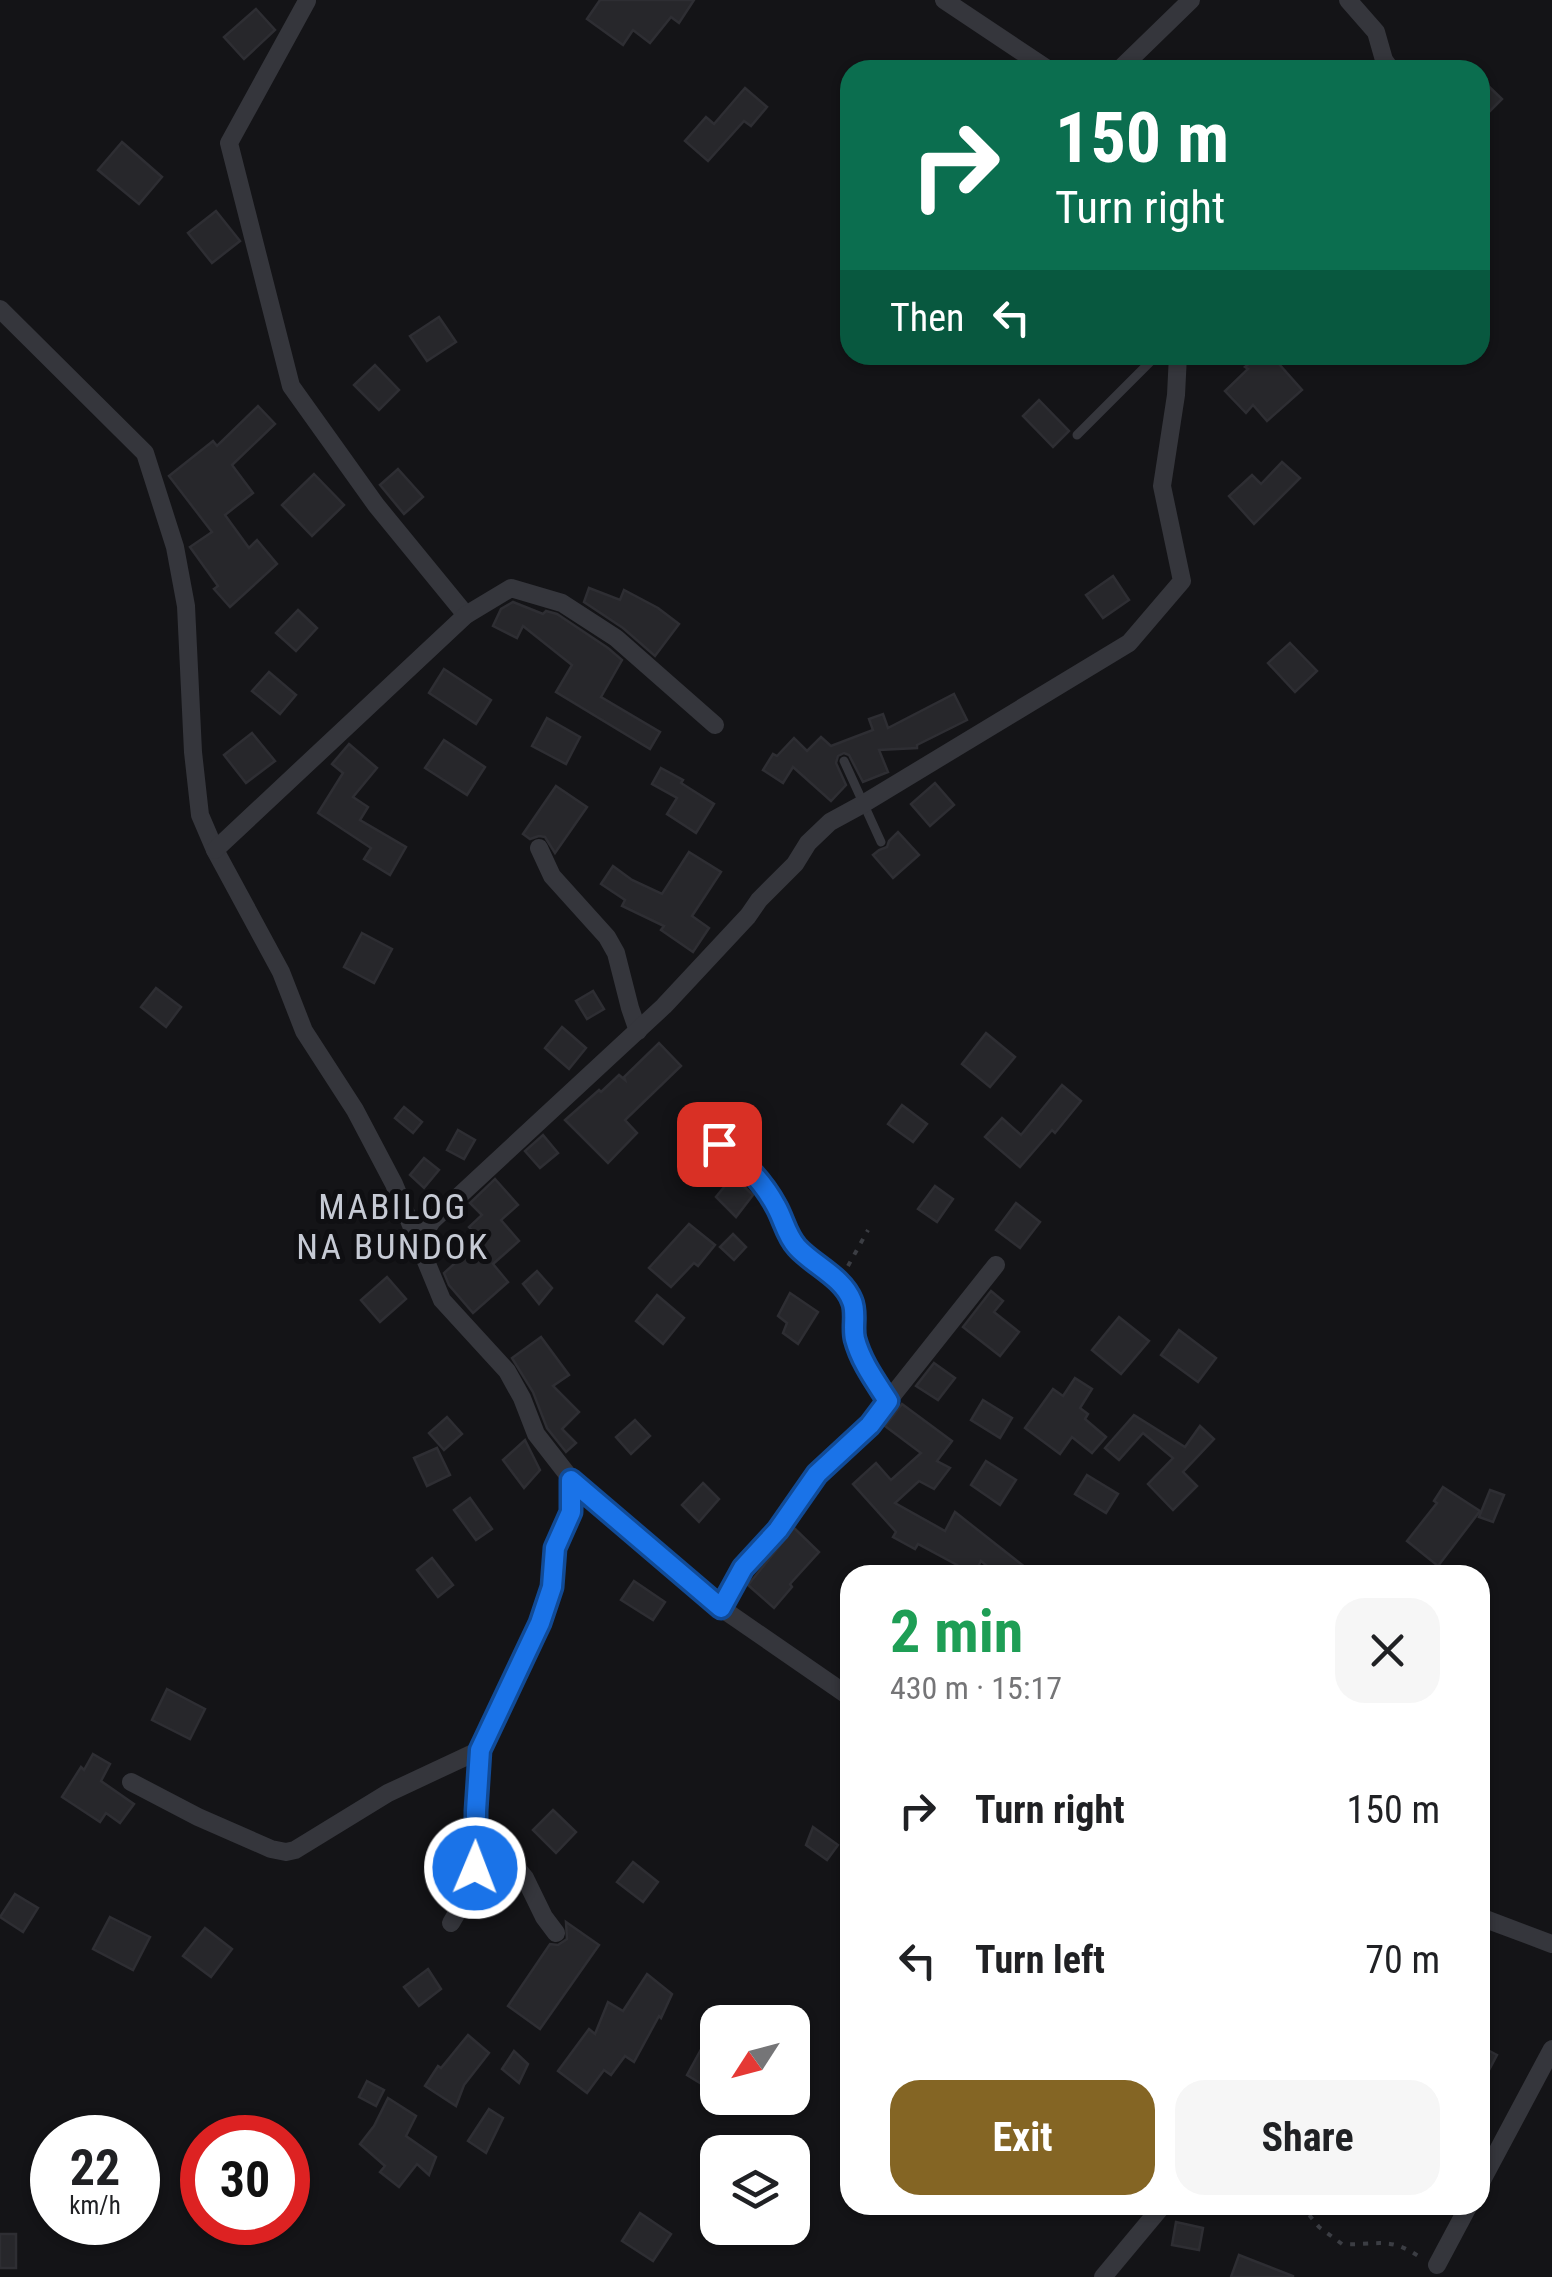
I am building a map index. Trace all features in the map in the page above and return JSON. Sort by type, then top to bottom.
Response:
[{"type":"street","points":[[307,0],[229,143],[257,257],[291,386],[376,504],[466,615]]},
{"type":"street","points":[[944,0],[1035,60]]},
{"type":"street","points":[[1129,60],[1191,0]]},
{"type":"street","points":[[1348,0],[1376,32],[1384,60]]},
{"type":"street","points":[[0,308],[145,453],[174,547],[186,606],[200,814],[280,972],[304,1031],[355,1110],[394,1184],[442,1300],[506,1371],[536,1434],[571,1480],[721,1608],[840,1691]]},
{"type":"street","points":[[418,1243],[432,1221],[638,1031],[777,885],[808,843],[830,822],[1129,643],[1182,581],[1162,486],[1178,365]]},
{"type":"street","points":[[215,850],[466,615],[511,588],[562,603],[616,638],[715,725]]},
{"type":"street","points":[[539,848],[552,876],[616,953],[638,1031]]},
{"type":"street","points":[[719,1144],[747,1164],[775,1204],[787,1234],[799,1250],[842,1285],[852,1302],[854,1337],[863,1360],[888,1401]]},
{"type":"street","points":[[721,1608],[743,1568],[778,1530],[817,1474],[870,1425],[996,1265]]},
{"type":"street","points":[[556,1933],[516,1867],[480,1846],[476,1811],[480,1750],[540,1623],[552,1587],[555,1548],[571,1512],[571,1480]]},
{"type":"street","points":[[131,1782],[198,1817],[286,1852],[388,1793],[480,1750]]},
{"type":"street","points":[[451,1924],[461,1906],[480,1846]]},
{"type":"street","points":[[1490,1922],[1552,1944]]},
{"type":"street","points":[[1490,2165],[1552,2049]]},
{"type":"street","points":[[1104,2277],[1155,2215]]},
{"type":"street","points":[[1437,2265],[1464,2215]]},
{"type":"lane","points":[[1077,436],[1148,365]]},
{"type":"lane","points":[[844,761],[881,842]]},
{"type":"path","points":[[842,1285],[868,1230]]},
{"type":"path","points":[[1309,2215],[1342,2244],[1383,2242],[1410,2250],[1437,2265]]},
{"type":"building","points":[[600,0],[694,0],[679,23],[671,17],[650,43],[633,30],[623,45],[587,19]]},
{"type":"building","points":[[256,9],[275,30],[244,59],[224,37]]},
{"type":"building","points":[[745,88],[767,107],[751,126],[744,121],[708,161],[685,141],[706,117],[714,124]]},
{"type":"building","points":[[1490,88],[1502,99],[1490,111]]},
{"type":"building","points":[[122,142],[162,177],[139,204],[98,170]]},
{"type":"building","points":[[216,211],[240,241],[212,263],[188,233]]},
{"type":"building","points":[[439,317],[456,342],[427,361],[410,336]]},
{"type":"building","points":[[375,365],[399,390],[379,410],[354,385]]},
{"type":"building","points":[[1280,365],[1302,390],[1267,421],[1253,405],[1246,413],[1225,391],[1248,369],[1245,367]]},
{"type":"building","points":[[1039,400],[1069,431],[1053,447],[1023,416]]},
{"type":"building","points":[[258,406],[275,424],[232,465],[253,493],[225,515],[249,548],[257,540],[277,564],[230,607],[214,589],[218,586],[190,547],[212,532],[169,476],[213,441],[217,446]]},
{"type":"building","points":[[1282,462],[1300,478],[1254,524],[1229,496],[1252,475],[1261,484]]},
{"type":"building","points":[[398,469],[423,497],[404,514],[380,485]]},
{"type":"building","points":[[314,474],[344,505],[312,536],[282,505]]},
{"type":"building","points":[[1113,576],[1129,600],[1103,618],[1086,595]]},
{"type":"building","points":[[589,588],[620,600],[624,590],[679,624],[655,656],[584,602]]},
{"type":"building","points":[[513,602],[543,614],[557,614],[622,660],[601,697],[660,732],[650,749],[556,692],[572,665],[523,626],[517,638],[493,626],[501,609]]},
{"type":"building","points":[[298,610],[317,628],[296,651],[276,633]]},
{"type":"building","points":[[1290,643],[1317,671],[1295,692],[1268,663]]},
{"type":"building","points":[[444,669],[491,700],[476,724],[429,693]]},
{"type":"building","points":[[269,672],[296,695],[280,714],[252,691]]},
{"type":"building","points":[[954,694],[967,720],[917,748],[879,750],[888,772],[863,782],[849,755],[838,756],[836,763],[846,785],[831,801],[793,767],[783,783],[763,770],[773,754],[777,756],[794,738],[807,751],[821,737],[831,746],[873,730],[869,719],[883,714],[888,728]]},
{"type":"building","points":[[547,718],[580,737],[566,764],[532,746]]},
{"type":"building","points":[[252,733],[275,761],[246,783],[224,755]]},
{"type":"building","points":[[444,740],[485,767],[467,795],[425,768]]},
{"type":"building","points":[[349,744],[377,768],[353,797],[368,807],[360,820],[406,847],[390,875],[364,859],[371,848],[318,813],[343,773],[332,764]]},
{"type":"building","points":[[661,768],[714,804],[696,833],[667,814],[677,798],[652,784]]},
{"type":"building","points":[[935,783],[954,805],[930,826],[911,804]]},
{"type":"building","points":[[556,786],[587,807],[555,853],[545,837],[530,839],[523,834]]},
{"type":"building","points":[[898,832],[919,855],[893,878],[873,855],[887,847]]},
{"type":"building","points":[[689,852],[721,872],[692,916],[709,928],[693,952],[661,930],[664,926],[622,906],[625,900],[601,884],[613,866],[662,894]]},
{"type":"building","points":[[362,933],[392,949],[374,983],[344,967]]},
{"type":"building","points":[[156,988],[181,1007],[166,1027],[141,1007]]},
{"type":"building","points":[[593,991],[604,1009],[587,1019],[576,1001]]},
{"type":"building","points":[[562,1027],[586,1048],[569,1069],[545,1048]]},
{"type":"building","points":[[986,1033],[1015,1057],[990,1087],[962,1064]]},
{"type":"building","points":[[659,1043],[681,1066],[625,1120],[637,1133],[608,1163],[565,1120],[619,1075],[625,1080]]},
{"type":"building","points":[[1062,1085],[1081,1101],[1020,1167],[985,1137],[1002,1118],[1021,1135]]},
{"type":"building","points":[[902,1105],[927,1124],[913,1142],[888,1124]]},
{"type":"building","points":[[404,1107],[422,1122],[413,1133],[395,1118]]},
{"type":"building","points":[[458,1130],[475,1140],[464,1159],[447,1150]]},
{"type":"building","points":[[543,1135],[558,1153],[540,1168],[525,1151]]},
{"type":"building","points":[[424,1158],[439,1170],[424,1188],[410,1175]]},
{"type":"building","points":[[733,1176],[753,1195],[736,1217],[716,1197]]},
{"type":"building","points":[[495,1179],[518,1205],[501,1220],[519,1241],[493,1264],[508,1282],[473,1313],[444,1273],[481,1240],[469,1227],[482,1215],[470,1203]]},
{"type":"building","points":[[935,1186],[953,1199],[937,1222],[918,1209]]},
{"type":"building","points":[[1016,1203],[1040,1222],[1020,1248],[996,1230]]},
{"type":"building","points":[[689,1224],[715,1245],[698,1266],[694,1263],[671,1287],[649,1268]]},
{"type":"building","points":[[733,1234],[746,1247],[734,1260],[720,1247]]},
{"type":"building","points":[[537,1271],[552,1288],[539,1304],[523,1284]]},
{"type":"building","points":[[387,1277],[406,1299],[380,1322],[361,1300]]},
{"type":"building","points":[[991,1291],[1003,1301],[994,1312],[1019,1332],[1000,1356],[963,1327]]},
{"type":"building","points":[[790,1293],[818,1312],[798,1344],[783,1333],[787,1323],[778,1316]]},
{"type":"building","points":[[657,1295],[684,1318],[663,1344],[636,1321]]},
{"type":"building","points":[[1119,1317],[1149,1341],[1121,1374],[1092,1350]]},
{"type":"building","points":[[1179,1330],[1216,1358],[1198,1382],[1161,1355]]},
{"type":"building","points":[[541,1337],[569,1375],[553,1386],[579,1412],[562,1429],[576,1443],[566,1452],[547,1428],[533,1392],[512,1358]]},
{"type":"building","points":[[934,1363],[955,1378],[938,1400],[916,1386]]},
{"type":"building","points":[[1075,1378],[1092,1389],[1080,1408],[1088,1414],[1085,1419],[1106,1437],[1092,1453],[1072,1437],[1060,1454],[1025,1428],[1053,1389],[1063,1396]]},
{"type":"building","points":[[983,1400],[1012,1418],[1000,1438],[971,1420]]},
{"type":"building","points":[[902,1404],[952,1441],[937,1461],[950,1468],[934,1489],[919,1481],[895,1503],[945,1531],[955,1512],[1022,1565],[986,1565],[981,1561],[979,1565],[957,1565],[918,1544],[915,1549],[893,1537],[896,1532],[853,1484],[876,1463],[891,1480],[921,1453],[885,1426]]},
{"type":"building","points":[[1134,1415],[1185,1447],[1200,1426],[1214,1439],[1183,1472],[1197,1486],[1173,1510],[1148,1484],[1173,1458],[1143,1433],[1119,1460],[1105,1448]]},
{"type":"building","points":[[447,1417],[462,1434],[444,1450],[429,1433]]},
{"type":"building","points":[[635,1420],[650,1436],[631,1454],[616,1437]]},
{"type":"building","points":[[525,1440],[540,1470],[524,1488],[503,1460]]},
{"type":"building","points":[[437,1448],[450,1475],[427,1486],[414,1458]]},
{"type":"building","points":[[986,1461],[1016,1480],[1000,1505],[971,1485]]},
{"type":"building","points":[[1087,1475],[1118,1494],[1106,1513],[1075,1494]]},
{"type":"building","points":[[703,1483],[719,1499],[699,1522],[682,1505]]},
{"type":"building","points":[[1443,1487],[1480,1511],[1439,1565],[1407,1541],[1437,1503],[1434,1501]]},
{"type":"building","points":[[1490,1490],[1504,1495],[1493,1522],[1479,1517]]},
{"type":"building","points":[[470,1498],[492,1529],[476,1540],[454,1510]]},
{"type":"building","points":[[794,1528],[819,1552],[774,1608],[748,1585]]},
{"type":"building","points":[[432,1558],[453,1585],[438,1597],[417,1570]]},
{"type":"building","points":[[634,1581],[665,1602],[653,1620],[621,1600]]},
{"type":"building","points":[[167,1689],[205,1709],[190,1739],[152,1720]]},
{"type":"building","points":[[93,1754],[110,1764],[101,1781],[134,1804],[120,1823],[106,1813],[100,1822],[62,1797]]},
{"type":"building","points":[[553,1810],[576,1832],[556,1853],[533,1830]]},
{"type":"building","points":[[813,1827],[838,1845],[827,1860],[806,1845]]},
{"type":"building","points":[[633,1862],[658,1882],[643,1902],[617,1882]]},
{"type":"building","points":[[15,1894],[38,1908],[23,1932],[0,1917]]},
{"type":"building","points":[[110,1917],[150,1937],[133,1970],[93,1949]]},
{"type":"building","points":[[566,1922],[599,1945],[540,2029],[508,2006],[550,1944],[558,1945],[567,1939]]},
{"type":"building","points":[[205,1928],[232,1949],[211,1977],[183,1956]]},
{"type":"building","points":[[428,1969],[441,1989],[419,2006],[404,1987]]},
{"type":"building","points":[[647,1974],[672,1994],[661,2018],[634,2062],[625,2056],[611,2075],[604,2070],[587,2093],[558,2071],[589,2029],[595,2034],[608,2002],[623,2011]]},
{"type":"building","points":[[468,2035],[489,2053],[464,2085],[456,2106],[425,2086]]},
{"type":"building","points":[[514,2051],[528,2064],[519,2083],[502,2069]]},
{"type":"building","points":[[700,2051],[700,2083],[687,2075]]},
{"type":"building","points":[[367,2081],[384,2090],[376,2106],[359,2097]]},
{"type":"building","points":[[388,2098],[416,2116],[406,2136],[436,2157],[429,2175],[417,2164],[399,2187],[380,2172],[385,2166],[360,2144]]},
{"type":"building","points":[[489,2109],[503,2118],[486,2153],[468,2141]]},
{"type":"building","points":[[640,2213],[671,2234],[653,2261],[622,2241]]},
{"type":"building","points":[[1176,2222],[1203,2228],[1199,2250],[1172,2245]]},
{"type":"building","points":[[0,2234],[16,2234],[16,2268],[0,2268]]},
{"type":"building","points":[[1239,2255],[1293,2276],[1293,2277],[1231,2277]]},
{"type":"district","name":"MABILOG NA BUNDOK","points":[[393,1227]]},
{"type":"route","points":[[475,1868],[480,1846],[476,1837],[480,1750],[540,1623],[552,1587],[555,1548],[571,1512],[571,1480],[721,1608],[743,1568],[778,1530],[817,1474],[870,1425],[888,1401],[863,1360],[854,1337],[852,1302],[842,1285],[799,1250],[787,1234],[775,1204],[747,1164],[719,1144]]}]
